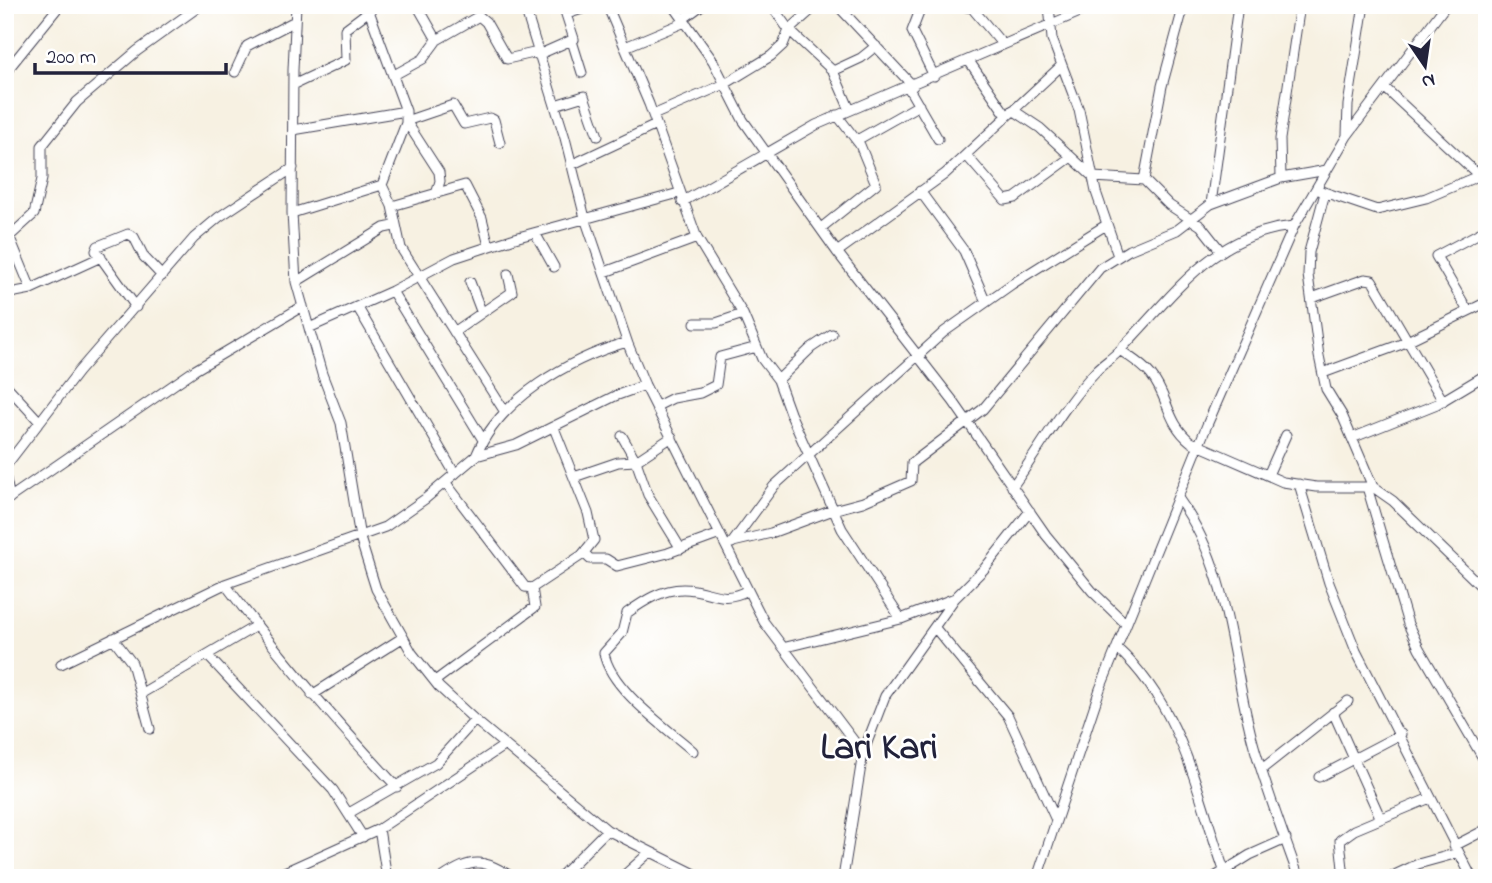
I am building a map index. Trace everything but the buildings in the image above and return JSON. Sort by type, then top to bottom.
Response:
[{"type":"street","points":[[5,73],[60,5]]},
{"type":"street","points":[[10,236],[34,214],[42,179],[42,146],[77,102],[138,51],[201,5]]},
{"type":"street","points":[[296,5],[292,213],[296,282],[322,374],[341,423],[360,538],[371,578],[402,638],[435,681],[475,720],[607,830],[703,878]]},
{"type":"street","points":[[417,5],[437,40]]},
{"type":"street","points":[[524,5],[555,105],[585,218],[627,342],[645,385],[720,534],[730,543],[747,590],[764,622],[786,647],[863,753]]},
{"type":"street","points":[[582,73],[565,10],[594,5]]},
{"type":"street","points":[[607,5],[653,115],[697,238],[743,314],[757,347],[778,380],[847,537],[901,619]]},
{"type":"street","points":[[673,5],[713,61],[743,120],[836,252],[857,274],[1012,487],[1092,591],[1126,624]]},
{"type":"street","points":[[625,47],[684,21],[702,5]]},
{"type":"street","points":[[771,5],[789,30],[833,71],[850,110]]},
{"type":"street","points":[[653,115],[725,84],[771,56],[783,45],[789,30],[817,5]]},
{"type":"street","points":[[837,5],[910,87],[938,139]]},
{"type":"street","points":[[958,5],[972,8],[984,18],[1003,45]]},
{"type":"street","points":[[1049,5],[1052,39],[1080,110],[1093,177],[1118,256]]},
{"type":"street","points":[[309,328],[358,308],[454,258],[585,218],[681,198],[837,115],[910,87],[1096,5]]},
{"type":"street","points":[[1144,180],[1162,86],[1184,5]]},
{"type":"street","points":[[1211,204],[1238,5]]},
{"type":"street","points":[[1281,178],[1280,139],[1300,5]]},
{"type":"street","points":[[1347,136],[1348,105],[1364,5]]},
{"type":"street","points":[[1446,5],[1347,136],[1327,170],[1308,252],[1326,388],[1352,438],[1370,487],[1408,624],[1419,648],[1487,765]]},
{"type":"street","points":[[917,7],[912,31],[934,76]]},
{"type":"street","points":[[293,85],[346,60],[345,29],[368,10],[394,75],[406,116],[439,172],[437,191]]},
{"type":"street","points":[[394,75],[423,59],[437,40],[479,16],[486,22],[507,59],[538,54],[572,41]]},
{"type":"street","points":[[235,72],[247,46],[295,21]]},
{"type":"street","points":[[833,71],[861,58],[876,46]]},
{"type":"street","points":[[5,57],[14,63]]},
{"type":"street","points":[[969,61],[1010,113],[1040,128],[1093,177],[1144,180],[1169,205],[1191,218],[1220,250]]},
{"type":"street","points":[[836,252],[966,155],[1062,65]]},
{"type":"street","points":[[1384,87],[1487,183]]},
{"type":"street","points":[[555,105],[584,96],[598,136]]},
{"type":"street","points":[[293,130],[406,116],[453,105],[464,124],[490,118],[494,120],[500,143]]},
{"type":"street","points":[[857,140],[919,105]]},
{"type":"street","points":[[821,228],[876,184],[857,140],[837,115]]},
{"type":"street","points":[[406,116],[382,185],[392,206],[394,226],[401,248],[505,412]]},
{"type":"street","points":[[571,165],[656,125]]},
{"type":"street","points":[[966,155],[1005,200],[1016,198],[1071,157]]},
{"type":"street","points":[[5,467],[9,452],[194,238],[219,217],[293,169]]},
{"type":"street","points":[[730,543],[771,533],[863,502],[911,481],[912,463],[968,423],[1019,368],[1093,276],[1118,256],[1177,230],[1211,204],[1281,178],[1327,170]]},
{"type":"street","points":[[1320,191],[1377,210],[1426,198],[1478,176]]},
{"type":"street","points":[[292,213],[382,185]]},
{"type":"street","points":[[392,206],[437,191],[467,186],[482,218],[489,246]]},
{"type":"street","points":[[920,191],[964,251],[986,302]]},
{"type":"street","points":[[1037,878],[1116,648],[1199,446],[1294,226],[1320,191]]},
{"type":"street","points":[[730,543],[774,486],[944,332],[1106,225]]},
{"type":"street","points":[[5,226],[31,289]]},
{"type":"street","points":[[296,282],[384,228],[394,226]]},
{"type":"street","points":[[1012,487],[1097,370],[1120,350],[1195,268],[1220,250],[1269,228],[1294,226]]},
{"type":"street","points":[[1468,311],[1436,256],[1487,229]]},
{"type":"street","points":[[535,233],[554,267]]},
{"type":"street","points":[[136,307],[96,250],[97,246],[128,234],[134,237],[144,257],[162,276]]},
{"type":"street","points":[[605,272],[697,238]]},
{"type":"street","points":[[5,294],[31,289],[102,257]]},
{"type":"street","points":[[454,332],[512,292],[508,274]]},
{"type":"street","points":[[1312,298],[1365,279],[1372,280],[1443,401]]},
{"type":"street","points":[[471,282],[481,311]]},
{"type":"street","points":[[392,291],[483,440]]},
{"type":"street","points":[[5,475],[8,500],[184,377],[303,306]]},
{"type":"street","points":[[1323,373],[1349,366],[1468,311],[1486,306]]},
{"type":"street","points":[[358,308],[455,474]]},
{"type":"street","points":[[695,323],[716,323],[743,314]]},
{"type":"street","points":[[778,380],[811,348],[832,334]]},
{"type":"street","points":[[476,456],[483,440],[505,412],[562,367],[627,342]]},
{"type":"street","points":[[657,406],[673,398],[709,389],[719,378],[720,357],[757,347]]},
{"type":"street","points":[[1120,350],[1153,377],[1179,432],[1199,446],[1268,475],[1298,484],[1370,487],[1393,500],[1487,592]]},
{"type":"street","points":[[1352,438],[1443,401],[1487,374]]},
{"type":"street","points":[[5,384],[38,420]]},
{"type":"street","points":[[61,664],[225,584],[360,538],[401,518],[476,456],[516,444],[554,428],[615,396],[645,385]]},
{"type":"street","points":[[446,483],[525,587],[532,588],[584,553],[594,536],[554,428]]},
{"type":"street","points":[[1268,475],[1286,435]]},
{"type":"street","points":[[622,436],[636,461],[648,495],[681,549]]},
{"type":"street","points":[[574,477],[618,462],[636,461],[672,437]]},
{"type":"street","points":[[1298,484],[1329,583],[1356,651],[1401,734],[1430,798],[1472,878]]},
{"type":"street","points":[[1178,498],[1213,563],[1224,599],[1246,711],[1262,769],[1299,878]]},
{"type":"street","points":[[843,878],[863,753],[885,696],[955,598],[984,569],[1030,511]]},
{"type":"street","points":[[584,553],[590,559],[606,559],[617,566],[681,549],[720,534]]},
{"type":"street","points":[[225,584],[254,627],[281,654],[312,695],[397,787]]},
{"type":"street","points":[[435,681],[535,607],[532,588]]},
{"type":"street","points":[[693,751],[635,701],[620,683],[604,653],[622,633],[627,613],[662,592],[682,589],[730,598],[747,590]]},
{"type":"street","points":[[786,647],[901,619],[955,598]]},
{"type":"street","points":[[142,693],[254,627]]},
{"type":"street","points":[[935,628],[1009,716],[1056,820]]},
{"type":"street","points":[[113,638],[132,663],[150,729]]},
{"type":"street","points":[[312,695],[402,638]]},
{"type":"street","points":[[1116,648],[1135,666],[1177,729],[1224,870]]},
{"type":"street","points":[[207,655],[291,742],[349,813],[363,837]]},
{"type":"street","points":[[1262,769],[1348,701]]},
{"type":"street","points":[[1333,712],[1380,817]]},
{"type":"street","points":[[349,813],[436,763],[475,720]]},
{"type":"street","points":[[1319,777],[1401,734]]},
{"type":"street","points":[[271,878],[379,829],[505,745]]},
{"type":"street","points":[[1344,878],[1340,840],[1353,830],[1380,817],[1430,798]]},
{"type":"street","points":[[379,829],[387,878]]},
{"type":"street","points":[[1388,878],[1456,850],[1487,829]]},
{"type":"street","points":[[559,878],[607,830]]},
{"type":"street","points":[[1213,878],[1286,839]]},
{"type":"street","points":[[621,878],[650,852]]},
{"type":"street","points":[[442,878],[478,861],[491,864],[514,878]]},
{"type":"district","name":"Lari Kari","points":[[879,749]]}]
